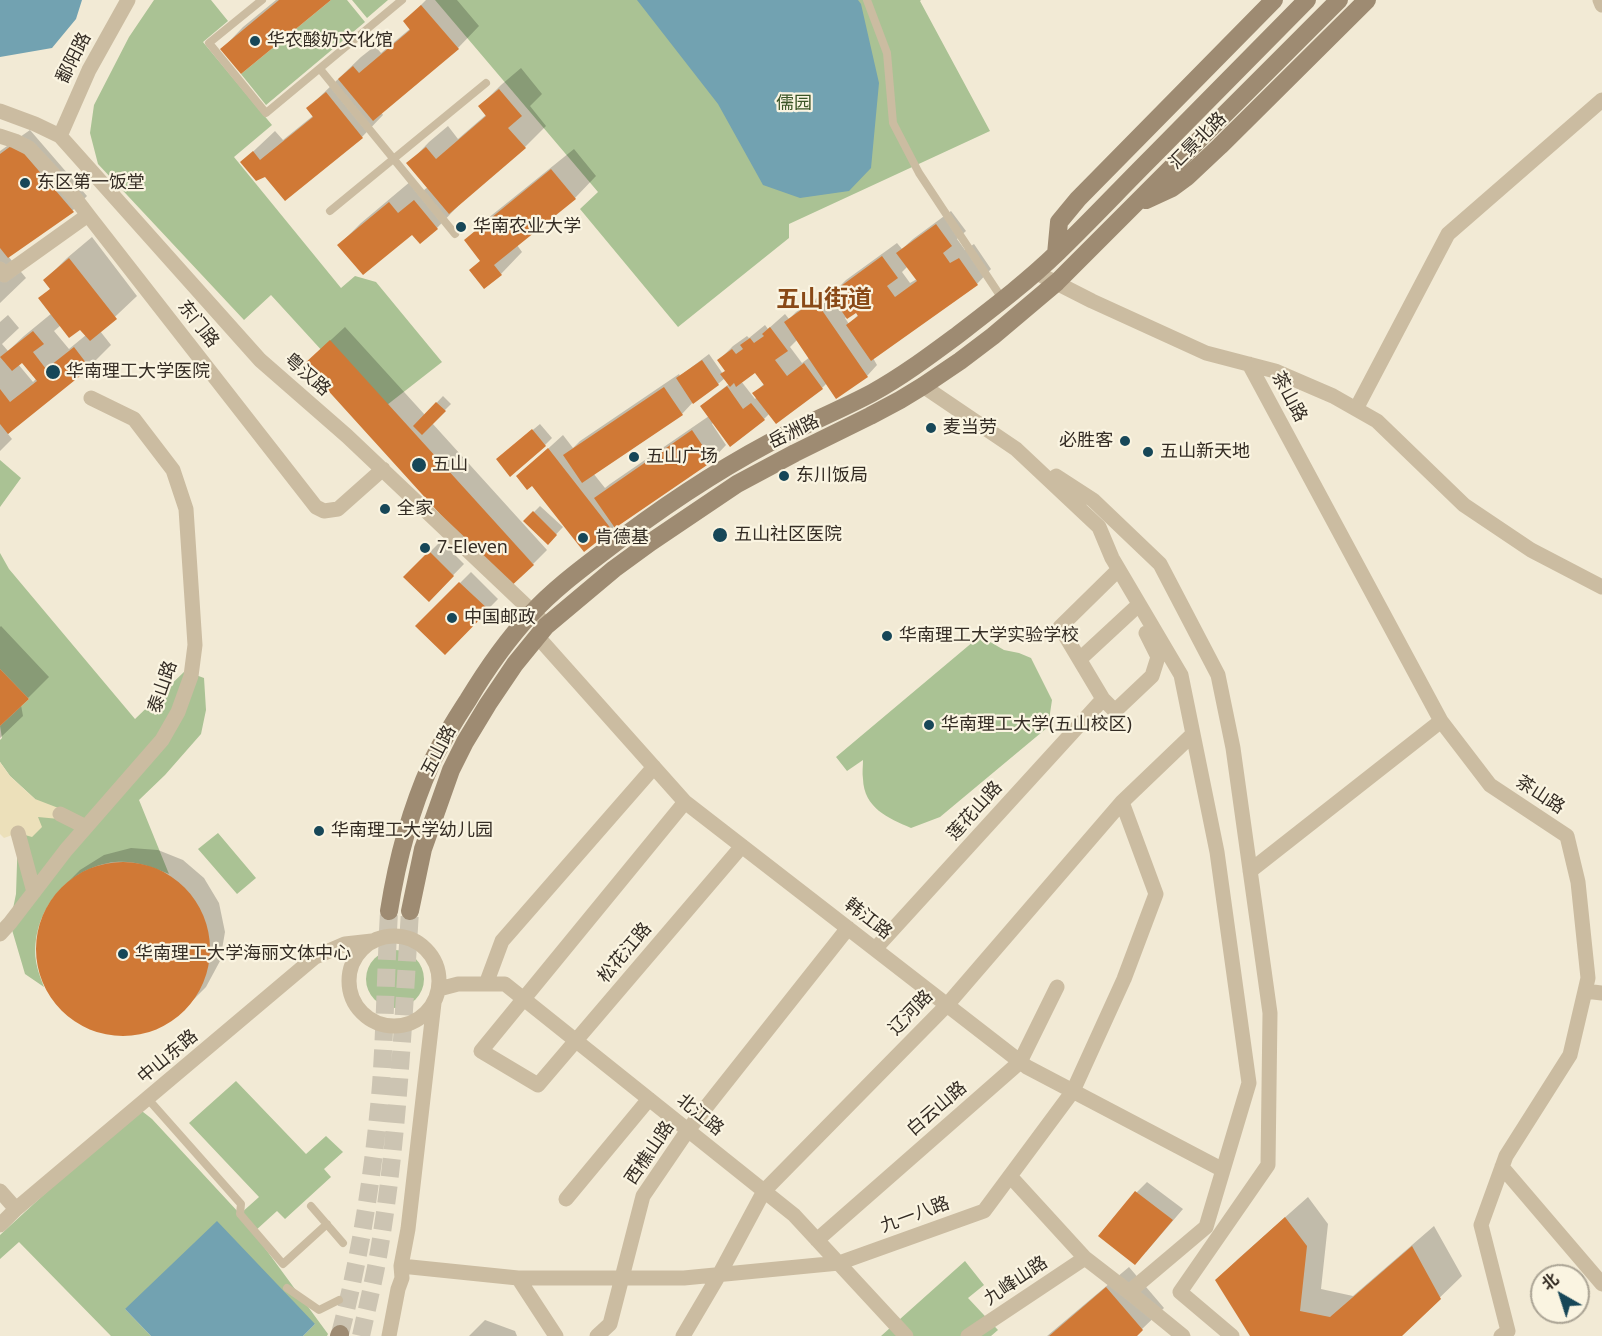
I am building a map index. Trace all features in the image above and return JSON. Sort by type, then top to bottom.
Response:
[{"type":"main road","points":[[1056,254],[1059,222],[1078,199],[1274,0]]},
{"type":"main road","name":"汇景北路","points":[[1056,254],[1307,0]]},
{"type":"main road","name":"汇景北路","points":[[1057,282],[1339,0]]},
{"type":"main road","points":[[1134,206],[1172,188],[1187,177],[1367,0]]},
{"type":"main road","name":"岳洲路","points":[[533,612],[552,593],[626,534],[689,491],[772,441],[874,392],[926,358],[1003,300],[1056,254]]},
{"type":"main road","name":"岳洲路","points":[[542,631],[614,569],[659,536],[737,484],[803,448],[870,416],[923,386],[985,342],[1057,282]]},
{"type":"main road","name":"五山路","points":[[389,911],[404,838],[432,761],[480,679],[515,631],[533,612]]},
{"type":"main road","name":"五山路","points":[[410,911],[423,849],[451,770],[465,742],[505,678],[542,631]]},
{"type":"street","name":"鄱阳路","points":[[60,136],[89,70],[128,0]]},
{"type":"street","points":[[1600,0],[1602,4]]},
{"type":"street","points":[[1356,409],[1448,234],[1602,100]]},
{"type":"street","points":[[0,111],[60,136]]},
{"type":"street","name":"东门路","points":[[0,136],[28,148],[72,195],[316,507],[324,511],[338,509],[383,469]]},
{"type":"street","name":"粤汉路","points":[[60,136],[260,360],[383,469],[533,612],[542,631]]},
{"type":"street","points":[[0,269],[4,275],[88,215]]},
{"type":"street","points":[[1035,272],[1092,301],[1206,353],[1275,370],[1333,396],[1377,422],[1464,505],[1531,550],[1602,587]]},
{"type":"street","name":"茶山路","points":[[1249,364],[1441,721],[1490,786],[1566,836],[1578,882],[1587,978],[1570,1055],[1506,1156],[1481,1226],[1505,1333]]},
{"type":"street","points":[[923,386],[1093,500],[1160,564],[1218,675],[1233,748],[1270,1013],[1268,1165],[1180,1292],[1232,1336]]},
{"type":"street","name":"泰山路","points":[[0,934],[86,826],[162,740],[178,712],[191,676],[195,645],[186,509],[173,470],[134,419],[91,398]]},
{"type":"street","points":[[1016,449],[1100,527],[1114,565],[1158,657],[1152,676],[1115,711],[1103,699],[1060,627],[1114,565]]},
{"type":"street","points":[[1114,565],[1181,675],[1217,852],[1249,1083],[1206,1227],[1129,1292]]},
{"type":"street","points":[[1080,659],[1134,609]]},
{"type":"street","name":"韩江路","points":[[542,631],[685,802],[1027,1067],[1223,1170]]},
{"type":"street","name":"莲花山路","points":[[875,949],[1103,699]]},
{"type":"street","points":[[1250,871],[1441,721]]},
{"type":"street","name":"辽河路","points":[[683,1336],[764,1191],[947,1005],[1122,802],[1193,734]]},
{"type":"street","points":[[486,984],[502,941],[654,767]]},
{"type":"street","points":[[523,999],[685,802]]},
{"type":"street","name":"九一八路","points":[[401,1266],[518,1278],[684,1278],[719,1275],[839,1263],[984,1211],[1072,1091],[1124,979],[1156,894],[1122,802]]},
{"type":"street","points":[[60,814],[86,826]]},
{"type":"street","points":[[18,833],[34,892]]},
{"type":"street","name":"松花江路","points":[[523,999],[481,1051],[538,1085],[742,846]]},
{"type":"street","name":"西樵山路","points":[[597,1336],[610,1324],[643,1196],[688,1130],[848,928]]},
{"type":"street","points":[[389,1336],[402,1278],[401,1266],[408,1229],[440,975],[435,960],[427,948],[415,940],[401,936],[386,936],[372,941],[360,950],[352,963],[349,977],[350,992],[357,1006],[367,1017],[381,1024],[396,1026],[411,1023],[424,1015],[436,996]]},
{"type":"street","name":"中山东路","points":[[0,1225],[16,1209],[315,957],[345,944],[372,941]]},
{"type":"street","name":"北江路","points":[[436,996],[459,984],[505,984],[794,1215],[906,1336]]},
{"type":"street","name":"白云山路","points":[[818,1240],[1020,1062],[1057,987]]},
{"type":"street","points":[[1585,991],[1602,993]]},
{"type":"street","points":[[567,1199],[649,1099]]},
{"type":"street","points":[[1502,1167],[1602,1284]]},
{"type":"street","points":[[1010,1176],[1085,1258],[1183,1336]]},
{"type":"street","points":[[0,1191],[16,1209]]},
{"type":"street","name":"九峰山路","points":[[968,1336],[1085,1258]]},
{"type":"street","points":[[518,1278],[556,1336]]},
{"type":"lane","points":[[262,0],[209,43],[266,113],[402,0]]},
{"type":"lane","points":[[867,0],[887,52],[893,123],[919,173],[1003,300]]},
{"type":"lane","points":[[320,69],[455,234]]},
{"type":"lane","points":[[330,211],[486,83]]},
{"type":"lane","points":[[148,1099],[241,1204],[240,1214],[283,1264],[327,1224]]},
{"type":"lane","points":[[311,1206],[343,1243]]},
{"type":"lane","points":[[287,1288],[319,1310],[339,1300]]},
{"type":"green space","points":[[154,0],[211,0],[228,21],[203,42],[272,125],[234,157],[341,288],[355,276],[376,282],[442,362],[378,412],[271,295],[244,320],[98,164],[90,133],[94,105],[129,37]]},
{"type":"green space","points":[[331,0],[347,0],[365,22],[266,105],[241,74]]},
{"type":"green space","points":[[352,0],[388,0],[367,18]]},
{"type":"green space","name":"儒园","points":[[435,0],[921,0],[990,131],[789,224],[789,238],[678,327],[580,209],[598,192]]},
{"type":"green space","points":[[0,460],[21,478],[0,507]]},
{"type":"green space","points":[[0,553],[9,569],[135,719],[185,671],[204,678],[206,710],[201,734],[165,775],[139,800],[169,874],[136,863],[115,862],[82,873],[67,883],[55,895],[39,926],[36,961],[44,987],[25,974],[10,923],[16,894],[18,833],[38,816],[35,799],[10,776],[0,762],[0,740],[2,738],[0,726],[29,699],[0,669]]},
{"type":"green space","points":[[980,636],[1004,650],[1031,658],[1052,700],[1048,727],[940,817],[911,828],[886,816],[873,805],[864,789],[863,760],[847,771],[836,757]]},
{"type":"green space","points":[[218,833],[256,878],[237,894],[198,849]]},
{"type":"green space","points":[[395,950],[411,955],[419,963],[424,979],[419,995],[411,1003],[395,1008],[379,1003],[371,995],[366,979],[371,963],[379,955]]},
{"type":"green space","points":[[236,1081],[306,1154],[326,1136],[343,1152],[324,1169],[331,1177],[285,1219],[277,1211],[255,1231],[245,1221],[328,1334],[327,1336],[303,1336],[315,1324],[125,1309],[151,1336],[111,1336],[19,1242],[0,1259],[0,1235],[138,1108],[152,1119],[240,1214],[259,1197],[189,1123]]},
{"type":"green space","points":[[965,1261],[984,1285],[968,1298],[998,1330],[991,1336],[881,1336]]},
{"type":"shaded area","points":[[0,762],[10,776],[35,799],[61,809],[59,819],[38,817],[42,827],[32,837],[18,833],[4,838],[0,834]]},
{"type":"water","points":[[0,0],[82,0],[76,19],[52,48],[0,57]]},
{"type":"water","points":[[637,0],[858,0],[861,4],[879,83],[871,168],[849,191],[800,198],[763,185],[718,104]]},
{"type":"water","points":[[217,1221],[315,1324],[303,1336],[151,1336],[125,1309]]},
{"type":"building","name":"华农酸奶文化馆","points":[[279,0],[331,0],[241,74],[220,49]]},
{"type":"building","points":[[421,5],[459,49],[373,121],[338,79],[353,66],[359,73],[410,30],[403,21]]},
{"type":"building","points":[[499,89],[522,116],[508,128],[526,148],[449,214],[406,163],[426,147],[436,159],[486,116],[478,106]]},
{"type":"building","points":[[326,92],[363,138],[285,201],[265,177],[256,181],[240,162],[253,151],[260,160],[313,117],[306,108]]},
{"type":"building","name":"东区第一饭堂","points":[[15,143],[74,212],[8,258],[0,248],[0,154]]},
{"type":"building","points":[[551,169],[576,199],[494,265],[502,275],[484,289],[469,270],[480,261],[464,240]]},
{"type":"building","points":[[414,200],[438,229],[420,244],[412,235],[363,275],[337,245],[389,202],[398,213]]},
{"type":"building","points":[[936,224],[952,246],[943,253],[950,263],[959,258],[978,285],[871,361],[846,325],[858,316],[856,313],[847,319],[830,294],[882,256],[898,278],[887,286],[895,297],[917,281],[896,253]]},
{"type":"building","points":[[69,258],[117,319],[90,341],[80,330],[69,338],[38,298],[50,289],[43,280]]},
{"type":"building","points":[[815,300],[868,377],[836,399],[784,322]]},
{"type":"building","points":[[770,327],[788,351],[775,360],[787,376],[804,363],[823,389],[776,424],[752,393],[764,385],[755,373],[736,387],[734,383],[730,387],[720,374],[725,371],[717,360],[732,349],[736,354],[743,349],[740,345],[750,338],[754,343],[764,336],[762,334]]},
{"type":"building","points":[[33,331],[44,344],[33,352],[46,369],[74,347],[90,368],[8,434],[0,424],[0,389],[10,402],[37,381],[22,363],[12,371],[0,357]]},
{"type":"building","name":"五山","points":[[330,340],[534,565],[508,589],[304,364]]},
{"type":"building","points":[[702,360],[719,385],[693,404],[676,378]]},
{"type":"building","points":[[727,386],[743,409],[751,403],[765,420],[730,447],[700,406]]},
{"type":"building","points":[[664,387],[683,415],[582,483],[563,455]]},
{"type":"building","points":[[436,402],[446,411],[422,435],[413,426]]},
{"type":"building","points":[[532,429],[546,446],[510,477],[496,459]]},
{"type":"building","points":[[692,430],[713,461],[615,528],[594,498]]},
{"type":"building","points":[[548,448],[612,530],[584,552],[532,486],[527,490],[516,476]]},
{"type":"building","points":[[533,511],[557,535],[548,545],[523,521]]},
{"type":"building","points":[[429,551],[454,576],[429,602],[403,577]]},
{"type":"building","name":"中国邮政","points":[[459,582],[489,610],[445,655],[415,626]]},
{"type":"building","points":[[0,669],[29,699],[0,726]]},
{"type":"building","name":"华南理工大学海丽文体中心","points":[[123,862],[156,869],[171,877],[184,888],[195,901],[203,916],[210,949],[203,982],[195,997],[184,1010],[171,1021],[156,1029],[123,1036],[90,1029],[75,1021],[62,1010],[51,997],[43,982],[36,949],[43,916],[51,901],[62,888],[75,877],[90,869]]},
{"type":"building","points":[[1135,1191],[1173,1220],[1135,1265],[1098,1236]]},
{"type":"building","points":[[1285,1217],[1307,1246],[1300,1311],[1330,1317],[1412,1246],[1441,1299],[1402,1336],[1250,1336],[1215,1280]]},
{"type":"building","points":[[1106,1287],[1143,1330],[1137,1336],[1049,1336]]},
{"type":"tunnel","points":[[340,1334],[366,1211],[375,1148],[381,1085],[389,911]]},
{"type":"tunnel","points":[[361,1336],[379,1251],[391,1167],[410,911]]},
{"type":"place","name":"华农酸奶文化馆","points":[[255,41]]},
{"type":"place","name":"东区第一饭堂","points":[[25,183]]},
{"type":"place","name":"华南农业大学","points":[[461,227]]},
{"type":"place","name":"华南理工大学医院","points":[[53,372]]},
{"type":"place","name":"麦当劳","points":[[931,428]]},
{"type":"place","name":"必胜客","points":[[1125,441]]},
{"type":"place","name":"五山新天地","points":[[1148,452]]},
{"type":"place","name":"五山广场","points":[[634,457]]},
{"type":"place","name":"五山","points":[[419,465]]},
{"type":"place","name":"东川饭局","points":[[784,476]]},
{"type":"place","name":"全家","points":[[385,509]]},
{"type":"place","name":"五山社区医院","points":[[720,535]]},
{"type":"place","name":"肯德基","points":[[583,538]]},
{"type":"place","name":"7-Eleven","points":[[425,548]]},
{"type":"place","name":"中国邮政","points":[[452,618]]},
{"type":"place","name":"华南理工大学实验学校","points":[[887,636]]},
{"type":"place","name":"华南理工大学(五山校区)","points":[[929,725]]},
{"type":"place","name":"华南理工大学幼儿园","points":[[319,831]]},
{"type":"place","name":"华南理工大学海丽文体中心","points":[[123,954]]},
{"type":"district","name":"五山街道","points":[[824,300]]}]
